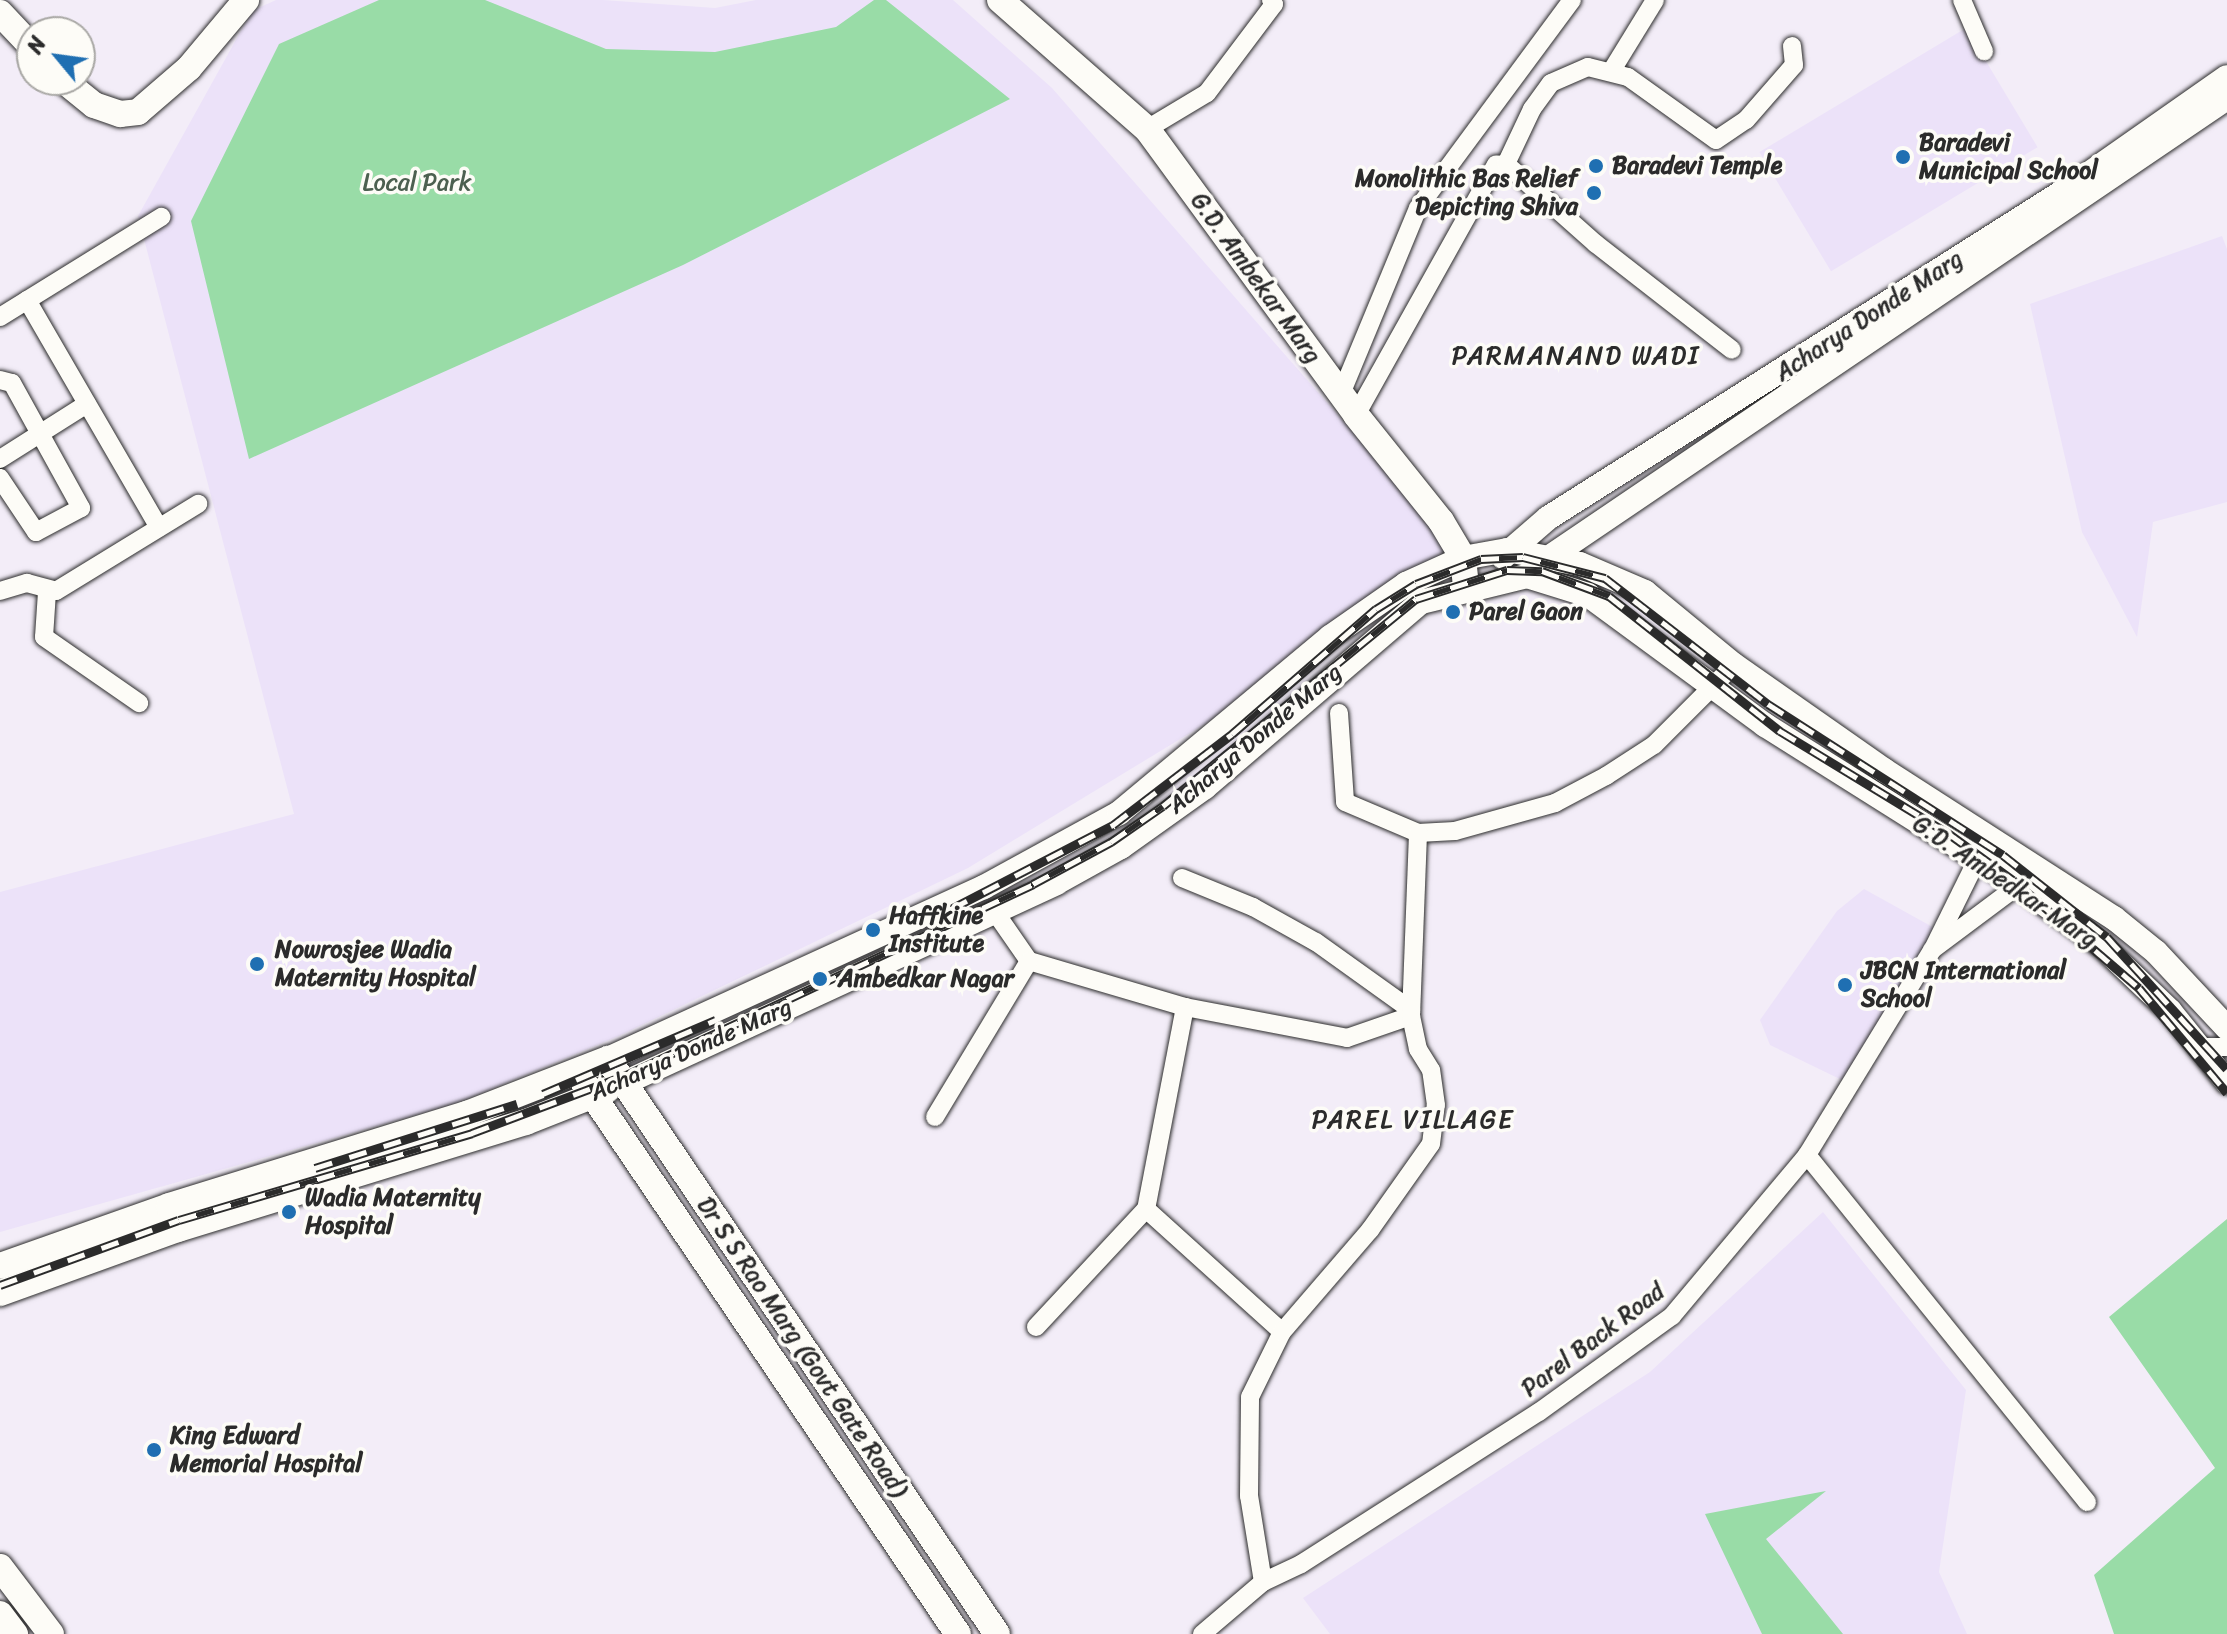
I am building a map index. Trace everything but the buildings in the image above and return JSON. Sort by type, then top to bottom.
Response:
[{"type":"main road","points":[[83,96],[94,105],[120,114],[138,112],[189,68],[246,0]]},
{"type":"main road","name":"G.D. Ambekar Marg","points":[[1000,0],[1147,129],[1348,404],[1411,479],[1463,558],[1476,587]]},
{"type":"main road","points":[[0,13],[16,30]]},
{"type":"main road","name":"Acharya Donde Marg","points":[[0,1293],[228,1201],[608,1059]]},
{"type":"main road","name":"Dr S S Rao Marg (Govt Gate Road)","points":[[608,1059],[997,1634]]},
{"type":"main road","points":[[577,1072],[958,1634]]},
{"type":"main road","name":"Acharya Donde Marg","points":[[0,1266],[228,1201],[489,1134],[624,1083]]},
{"type":"main road","points":[[0,1567],[43,1631]]},
{"type":"main road","points":[[0,1614],[15,1634]]},
{"type":"street","points":[[1147,129],[1207,93],[1274,4],[1271,0]]},
{"type":"street","points":[[1348,404],[1418,208],[1572,0]]},
{"type":"street","points":[[1612,70],[1655,0]]},
{"type":"street","points":[[1962,0],[1984,51]]},
{"type":"street","points":[[1348,404],[1489,172],[1506,164],[1532,109],[1551,83],[1588,67],[1612,70],[1716,140],[1746,120],[1794,65],[1792,46]]},
{"type":"street","name":"Acharya Donde Marg","points":[[1507,550],[1658,447],[2067,189],[2227,77]]},
{"type":"street","name":"Acharya Donde Marg","points":[[1527,576],[1547,557],[2087,198],[2227,98]]},
{"type":"street","points":[[1506,164],[1596,244],[1732,350]]},
{"type":"street","points":[[0,317],[161,217]]},
{"type":"street","points":[[27,300],[159,528]]},
{"type":"street","points":[[0,380],[12,383],[42,433],[80,502],[78,512],[36,532],[0,478]]},
{"type":"street","points":[[0,459],[87,404]]},
{"type":"street","points":[[47,592],[198,504]]},
{"type":"street","points":[[1476,587],[1507,550]]},
{"type":"street","name":"Acharya Donde Marg","points":[[608,1059],[926,913],[1119,813],[1279,679],[1406,584],[1463,558],[1507,550],[1547,557]]},
{"type":"street","points":[[1547,557],[1580,564],[1645,592],[1734,665],[1884,770],[2114,918],[2156,952],[2227,1028]]},
{"type":"street","name":"Acharya Donde Marg","points":[[624,1083],[995,912],[1121,847],[1205,787],[1298,703],[1421,602],[1476,587],[1527,576],[1588,595],[1714,687],[1873,795]]},
{"type":"street","points":[[0,591],[27,583],[47,592]]},
{"type":"street","points":[[47,592],[44,637],[139,703]]},
{"type":"street","points":[[1339,713],[1345,802],[1418,833],[1455,831],[1555,803],[1654,745],[1734,665]]},
{"type":"street","points":[[1279,679],[1298,703]]},
{"type":"street","name":"G.D. Ambedkar Marg","points":[[1873,795],[2019,885],[2102,946],[2215,1047],[2227,1082]]},
{"type":"street","points":[[1263,1582],[1249,1496],[1250,1397],[1282,1332],[1370,1230],[1431,1144],[1436,1105],[1431,1070],[1418,1049],[1411,1013],[1418,833]]},
{"type":"street","points":[[1932,950],[1990,836]]},
{"type":"street","points":[[1182,878],[1253,907],[1316,942],[1411,1013]]},
{"type":"street","name":"Parel Back Road","points":[[1202,1634],[1263,1582],[1301,1564],[1539,1412],[1672,1316],[1807,1155],[1932,950],[2019,885]]},
{"type":"street","points":[[995,912],[1029,961],[1185,1007],[1347,1038],[1411,1013]]},
{"type":"street","points":[[926,913],[938,937]]},
{"type":"street","points":[[935,1117],[1029,961]]},
{"type":"street","points":[[782,981],[793,1005]]},
{"type":"street","points":[[1036,1327],[1146,1209],[1185,1007]]},
{"type":"street","points":[[1807,1155],[2087,1502]]},
{"type":"street","points":[[1146,1209],[1282,1332]]},
{"type":"shaded area","points":[[276,0],[603,0],[715,8],[756,0],[953,0],[1052,88],[1468,564],[968,868],[619,1036],[455,1104],[0,1232],[0,892],[294,814],[138,216],[252,11]]},
{"type":"shaded area","name":"Baradevi Municipal School","points":[[1966,28],[2038,147],[1831,271],[1759,152]]},
{"type":"shaded area","points":[[2222,236],[2227,249],[2227,502],[2153,522],[2137,637],[2082,532],[2030,304]]},
{"type":"shaded area","name":"JBCN International School","points":[[1864,889],[1947,935],[1848,1083],[1770,1045],[1760,1020],[1837,911]]},
{"type":"shaded area","points":[[1823,1212],[1966,1390],[1939,1572],[1967,1634],[1330,1634],[1303,1598],[1650,1372]]},
{"type":"green space","name":"Local Park","points":[[379,0],[485,0],[606,49],[715,52],[836,27],[874,0],[886,0],[1010,99],[683,265],[249,459],[191,221],[279,44]]},
{"type":"green space","points":[[2227,1219],[2227,1634],[2114,1634],[2094,1575],[2215,1468],[2109,1317]]},
{"type":"green space","points":[[1826,1491],[1766,1539],[1843,1634],[1762,1634],[1705,1514]]},
{"type":"railway","points":[[951,909],[1113,825],[1232,734],[1376,609],[1416,584],[1481,559],[1523,557],[1605,578],[1768,704],[2003,855],[2107,937],[2227,1069]]},
{"type":"railway","points":[[0,1285],[179,1220],[472,1133],[624,1076],[1033,884],[1111,842],[1163,806],[1416,599],[1507,570],[1542,571],[1609,596],[1780,731],[1948,833],[2013,880],[2139,988],[2227,1093]]},
{"type":"railway","points":[[543,1094],[716,1020]]},
{"type":"railway","points":[[315,1168],[517,1104]]},
{"type":"place","name":"Baradevi Municipal School","points":[[1903,157]]},
{"type":"place","name":"Baradevi Temple","points":[[1596,166]]},
{"type":"place","name":"Monolithic Bas Relief Depicting Shiva","points":[[1594,193]]},
{"type":"place","name":"Parel Gaon","points":[[1453,612]]},
{"type":"place","name":"Haffkine Institute","points":[[873,930]]},
{"type":"place","name":"Nowrosjee Wadia Maternity Hospital","points":[[257,964]]},
{"type":"place","name":"Ambedkar Nagar","points":[[820,979]]},
{"type":"place","name":"JBCN International School","points":[[1845,985]]},
{"type":"place","name":"Wadia Maternity Hospital","points":[[289,1212]]},
{"type":"place","name":"King Edward Memorial Hospital","points":[[154,1450]]},
{"type":"district","name":"PARMANAND WADI","points":[[1576,356]]},
{"type":"district","name":"PAREL VILLAGE","points":[[1413,1120]]}]
